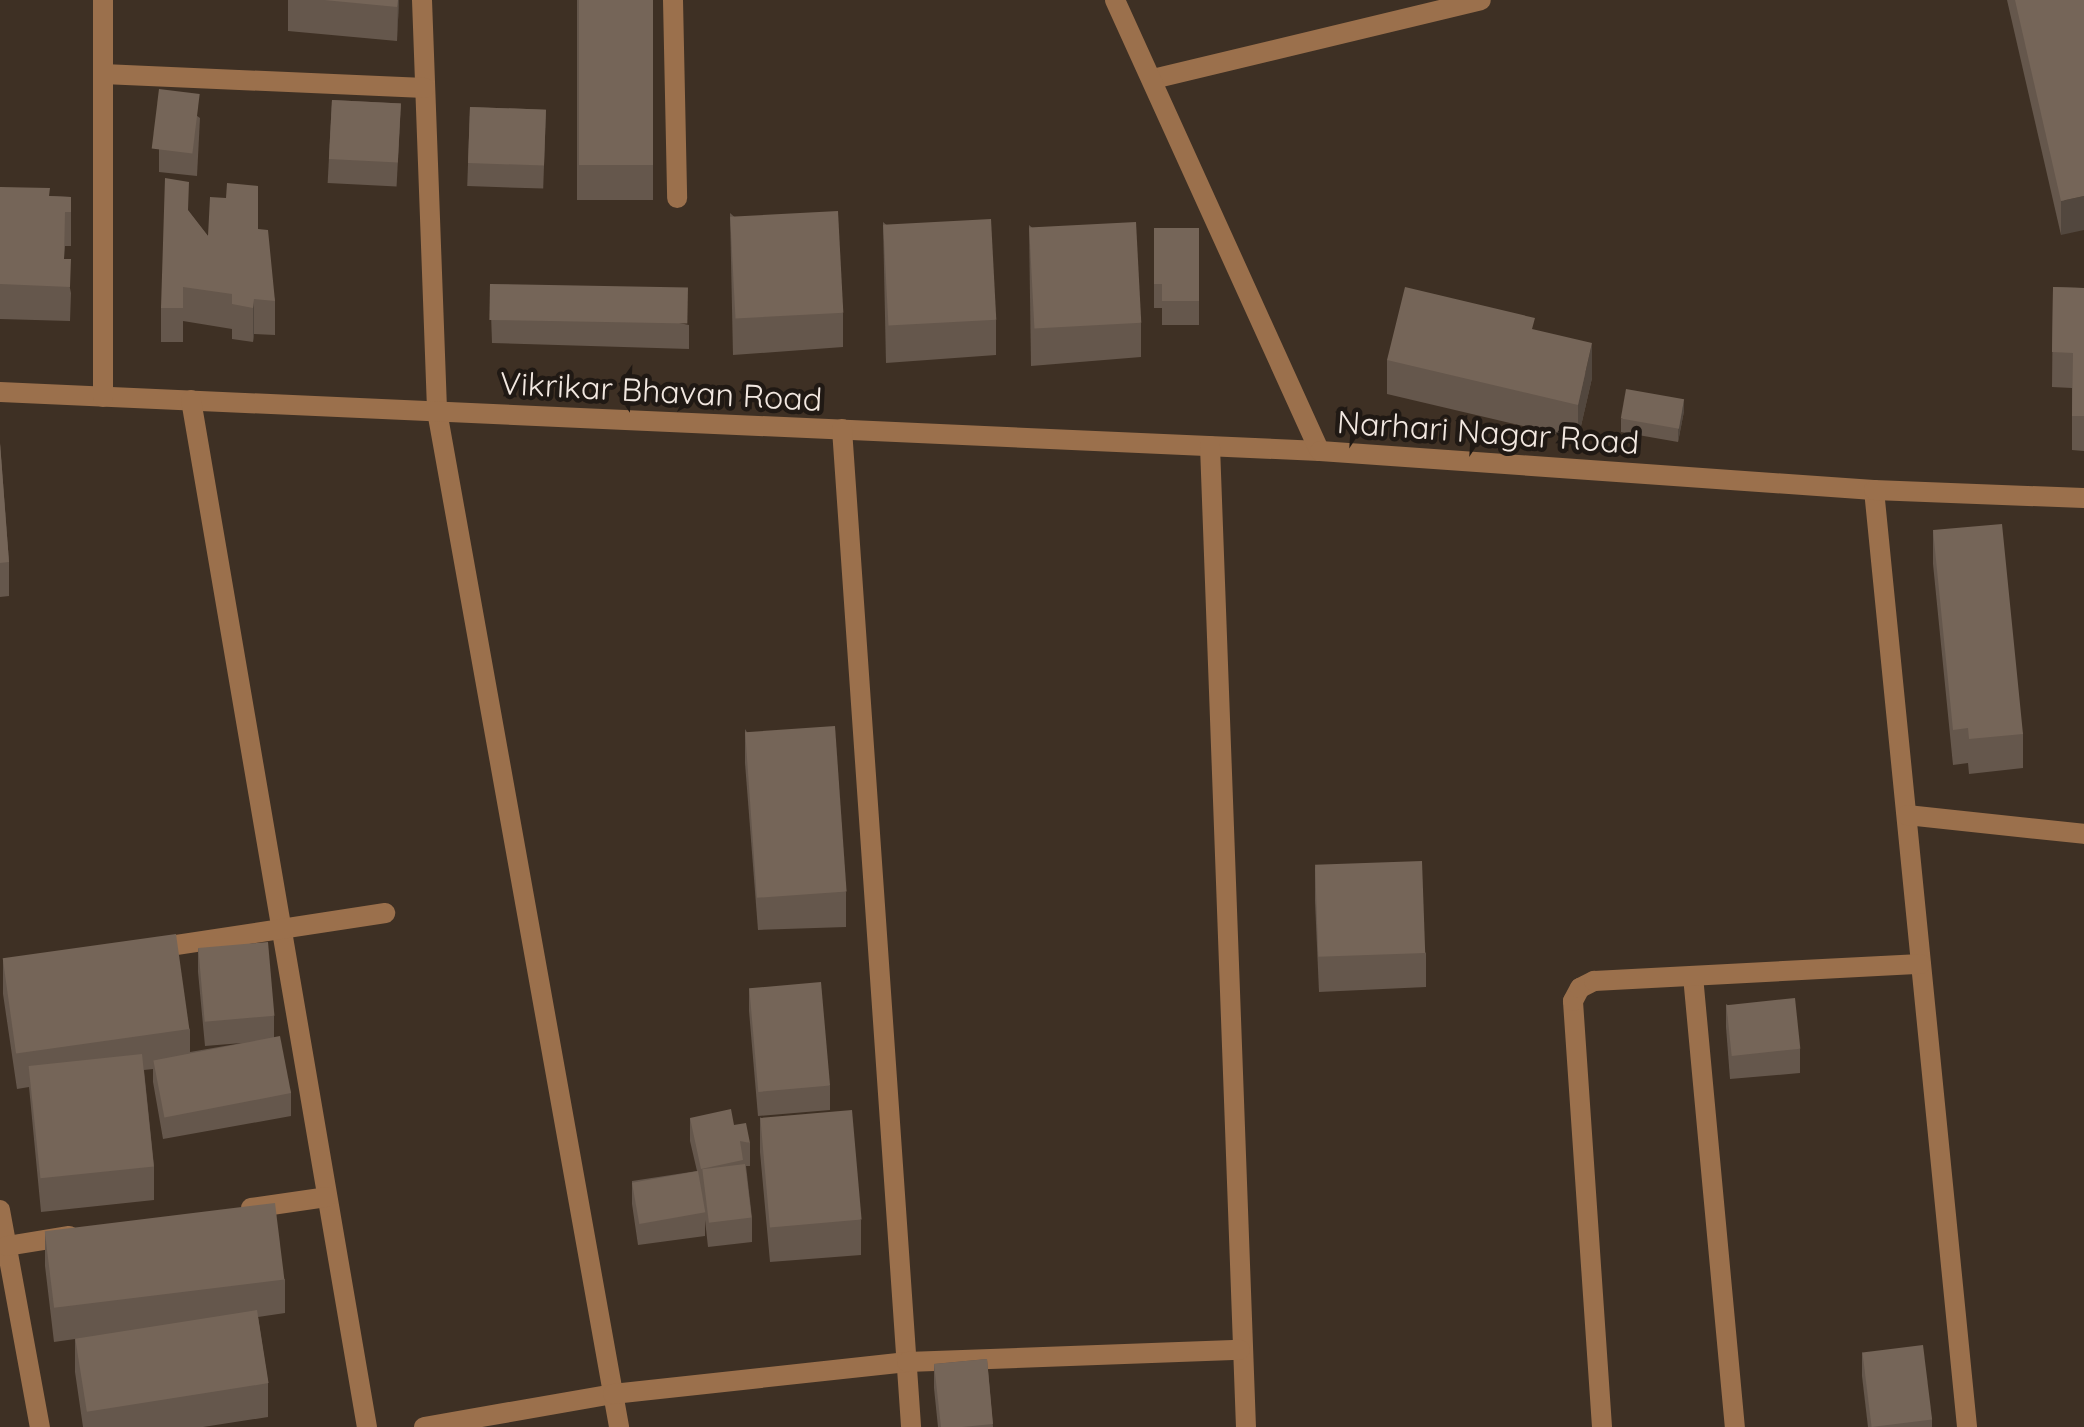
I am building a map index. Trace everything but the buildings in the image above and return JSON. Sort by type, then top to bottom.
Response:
[{"type":"street","points":[[102,396],[103,0]]},
{"type":"street","points":[[422,0],[437,411],[619,1427]]},
{"type":"street","points":[[672,0],[676,198]]},
{"type":"street","name":"Narhari Nagar Road","points":[[1115,0],[1320,451],[1874,490],[2084,498]]},
{"type":"street","points":[[1153,79],[1481,0]]},
{"type":"street","points":[[103,74],[425,88]]},
{"type":"street","name":"Vikrikar Bhavan Road","points":[[0,392],[1320,451]]},
{"type":"street","points":[[191,400],[367,1427]]},
{"type":"street","points":[[842,430],[911,1427]]},
{"type":"street","points":[[1210,446],[1240,1350],[1246,1427]]},
{"type":"street","points":[[1874,490],[1967,1427]]},
{"type":"street","points":[[1907,815],[2084,834]]},
{"type":"street","points":[[130,952],[385,913]]},
{"type":"street","points":[[1602,1427],[1573,1001],[1580,988],[1594,981],[1921,964]]},
{"type":"street","points":[[1693,976],[1735,1427]]},
{"type":"street","points":[[232,1211],[326,1196]]},
{"type":"street","points":[[0,1210],[40,1427]]},
{"type":"street","points":[[7,1246],[82,1234]]},
{"type":"street","points":[[424,1427],[613,1394],[906,1362],[1240,1350]]}]
